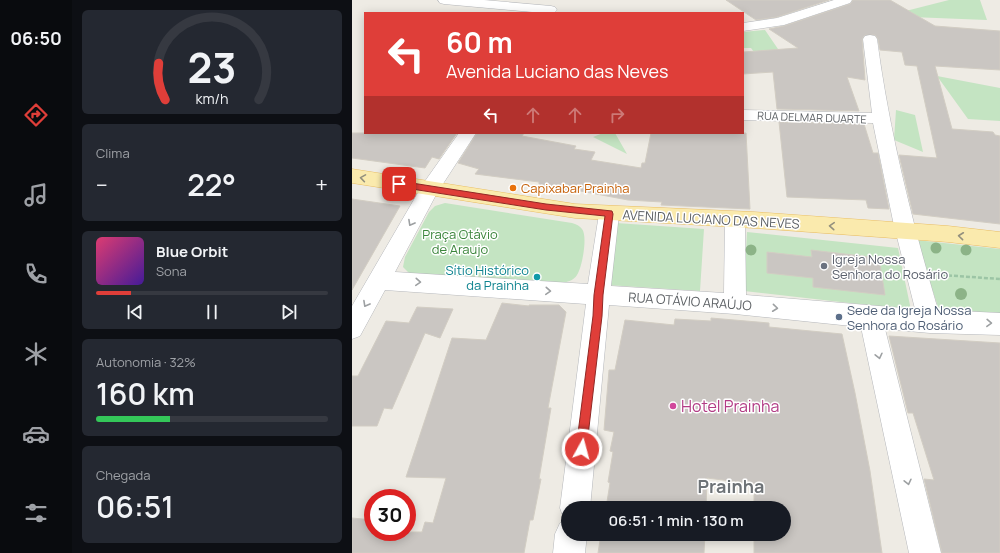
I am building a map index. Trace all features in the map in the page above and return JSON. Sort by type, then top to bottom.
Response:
[{"type":"main road","name":"AVENIDA LUCIANO DAS NEVES","points":[[352,176],[554,208],[609,214],[735,220],[906,231],[1000,240]]},
{"type":"street","points":[[444,0],[552,8]]},
{"type":"street","points":[[744,27],[778,22],[846,0]]},
{"type":"street","name":"RUA DELMAR DUARTE","points":[[870,39],[880,118],[916,272],[930,322]]},
{"type":"street","name":"RUA DELMAR DUARTE","points":[[744,115],[880,118]]},
{"type":"street","points":[[352,328],[430,189],[467,134]]},
{"type":"street","points":[[576,501],[597,316],[598,295],[609,214]]},
{"type":"street","points":[[735,220],[736,304]]},
{"type":"street","name":"RUA OTÁVIO ARAÚJO","points":[[379,280],[736,304],[871,318],[930,322],[1000,324]]},
{"type":"street","points":[[871,318],[924,553]]},
{"type":"street","points":[[569,553],[571,541]]},
{"type":"path","points":[[916,272],[1000,279]]},
{"type":"green space","points":[[949,0],[980,0],[987,20],[886,16]]},
{"type":"green space","points":[[765,30],[778,49],[787,54],[757,56],[751,48],[744,48],[744,32]]},
{"type":"green space","points":[[937,76],[1000,88],[1000,121],[968,119]]},
{"type":"green space","points":[[896,110],[915,115],[923,152],[894,140]]},
{"type":"green space","points":[[600,134],[616,134],[627,154],[593,137]]},
{"type":"green space","name":"Praça Otávio de Araujo","points":[[445,203],[578,225],[584,233],[584,245],[579,271],[576,277],[564,283],[409,273],[403,267],[405,257],[429,212],[435,206]]},
{"type":"green space","points":[[616,223],[704,229],[700,291],[607,285]]},
{"type":"green space","points":[[747,232],[898,248],[911,310],[744,291]]},
{"type":"green space","points":[[916,240],[1000,249],[1000,313],[939,310]]},
{"type":"building","points":[[726,0],[829,0],[777,17],[756,20]]},
{"type":"building","points":[[853,0],[890,0],[935,26],[1000,31],[1000,70],[935,66],[952,129],[993,132],[995,135],[1000,136],[1000,224],[913,214],[899,155],[937,158],[917,66],[905,65],[902,52],[880,50],[878,39],[875,35],[865,35],[862,39],[865,80],[847,77],[859,111],[777,109],[773,72],[744,74],[744,52],[798,48],[769,29],[784,26],[850,4]]},
{"type":"building","points":[[779,122],[864,124],[873,153],[878,153],[889,209],[868,208],[866,200],[787,197]]},
{"type":"building","points":[[352,133],[456,134],[439,159],[432,157],[425,168],[352,158]]},
{"type":"building","points":[[746,133],[750,209],[661,205],[662,202],[628,200],[575,190],[574,192],[539,186],[539,182],[475,174],[479,169],[458,163],[476,134],[523,134],[522,136],[576,146],[574,149],[595,152],[591,160],[641,168],[642,163],[645,163],[651,134]]},
{"type":"building","points":[[352,199],[400,206],[352,290]]},
{"type":"building","name":"Igreja Nossa Senhora do Rosário","points":[[811,250],[879,258],[885,295],[813,287],[813,278],[767,273],[767,252],[812,257]]},
{"type":"building","points":[[502,303],[529,306],[559,305],[566,312],[548,408],[551,408],[539,479],[541,479],[533,520],[530,520],[524,553],[352,553],[352,518],[364,519],[364,541],[416,541],[416,532],[422,532],[425,522],[433,523],[446,478],[406,477],[452,338],[486,340]]},
{"type":"building","points":[[417,307],[453,309],[440,338],[425,333],[392,409],[384,408],[377,426],[352,426],[352,376],[358,376],[386,321],[409,323]]},
{"type":"building","points":[[711,318],[769,323],[769,327],[842,334],[870,471],[882,553],[754,553],[754,541],[791,541],[791,501],[754,501],[754,484],[707,478],[706,501],[607,501],[610,483],[608,482],[613,452],[610,451],[614,432],[604,430],[609,370],[615,370],[625,320],[674,325],[675,319],[711,321]]},
{"type":"building","points":[[889,336],[1000,343],[1000,553],[942,553],[924,479],[934,480],[913,413],[908,413]]},
{"type":"building","points":[[600,541],[705,541],[704,553],[598,553]]},
{"type":"place","name":"Capixabar Prainha","points":[[513,188]]},
{"type":"place","name":"Igreja Nossa Senhora do Rosário","points":[[824,266]]},
{"type":"place","name":"Sítio Histórico da Prainha","points":[[537,277]]},
{"type":"place","name":"Sede da Igreja Nossa Senhora do Rosário","points":[[839,317]]},
{"type":"place","name":"Hotel Prainha","points":[[673,406]]},
{"type":"district","name":"Prainha","points":[[731,486]]},
{"type":"route","points":[[399,184],[546,207],[609,214],[598,295],[582,449]]}]
